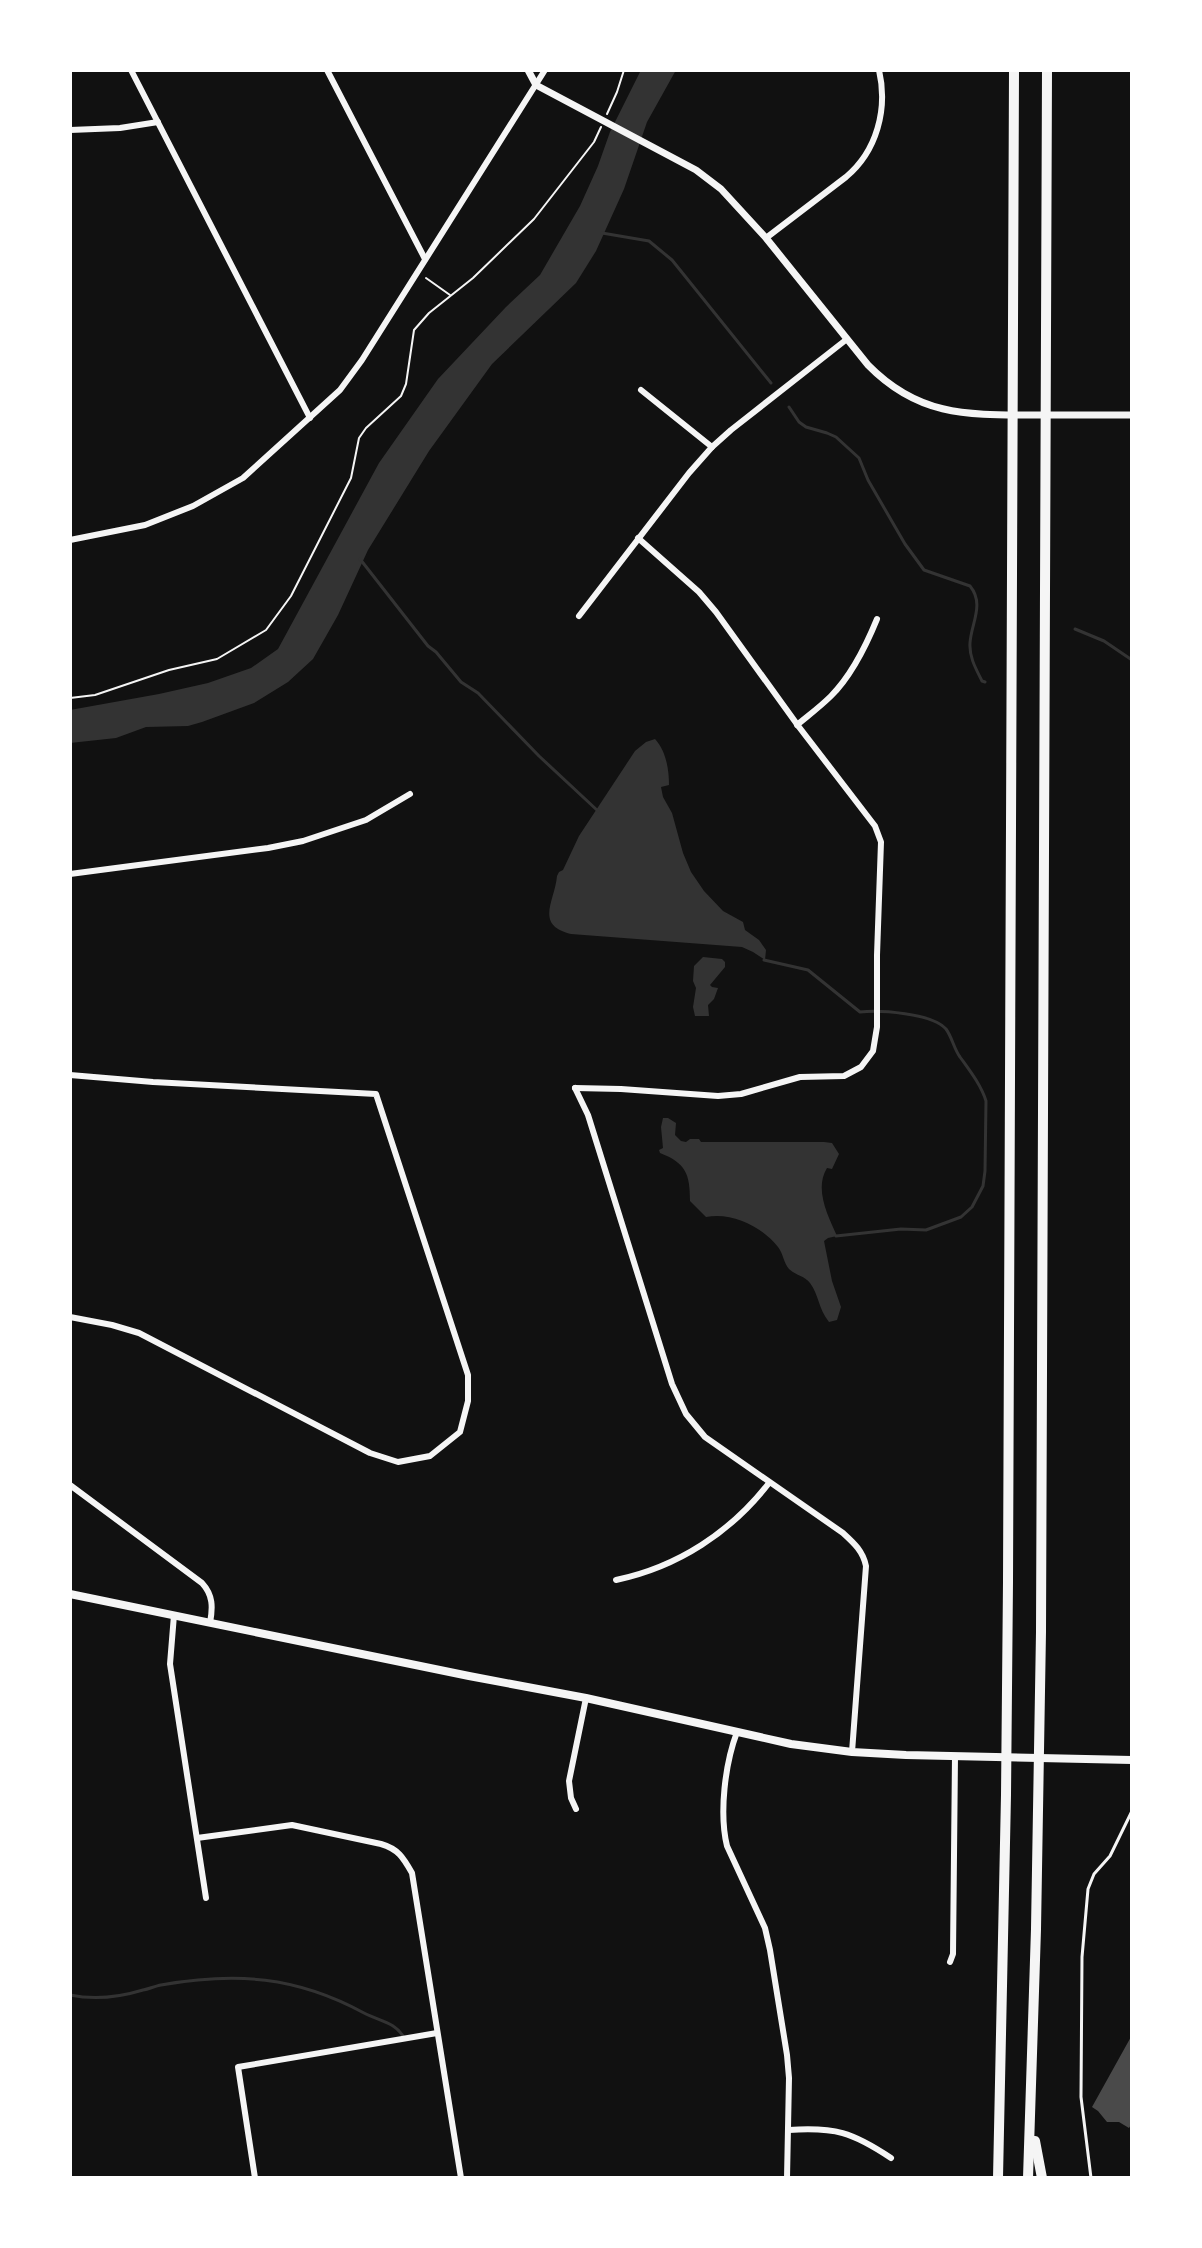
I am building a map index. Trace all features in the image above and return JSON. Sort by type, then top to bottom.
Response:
[{"type":"highway","points":[[998,2178],[1008,1613],[1014,70]]},
{"type":"highway","points":[[1028,2178],[1041,1632],[1047,70]]},
{"type":"highway","points":[[1031,2121],[1042,2178]]},
{"type":"main road","points":[[70,1594],[586,1698],[791,1744],[852,1752],[1132,1760]]},
{"type":"street","points":[[131,70],[310,418]]},
{"type":"street","points":[[327,70],[425,259]]},
{"type":"street","points":[[528,70],[536,85],[696,170],[721,189],[766,238],[874,371],[908,397],[949,412],[1132,415]]},
{"type":"street","points":[[70,540],[145,525],[193,506],[243,478],[340,390],[545,70]]},
{"type":"street","points":[[766,238],[857,168],[878,128],[881,113],[879,70]]},
{"type":"street","points":[[70,130],[120,128],[158,122]]},
{"type":"street","points":[[579,616],[712,447],[847,339]]},
{"type":"street","points":[[641,390],[712,447]]},
{"type":"street","points":[[638,538],[699,592],[875,826],[881,842],[876,1041],[861,1067],[844,1076],[800,1077],[741,1094],[718,1096],[575,1088],[588,1115],[677,1397],[694,1425],[705,1437],[843,1533],[864,1557],[866,1566],[852,1752]]},
{"type":"street","points":[[797,725],[831,697],[844,681],[869,640],[877,619]]},
{"type":"street","points":[[70,874],[303,841],[366,820],[410,794]]},
{"type":"street","points":[[70,1075],[376,1094],[468,1375],[468,1401],[460,1432],[430,1456],[398,1462],[370,1453],[139,1333],[70,1317]]},
{"type":"street","points":[[616,1580],[663,1567],[712,1539],[743,1512],[769,1483]]},
{"type":"street","points":[[70,1485],[202,1583],[209,1591],[211,1600],[210,1623]]},
{"type":"street","points":[[174,1615],[170,1664],[206,1898]]},
{"type":"street","points":[[576,1809],[569,1781],[586,1698]]},
{"type":"street","points":[[737,1732],[731,1749],[725,1793],[724,1834],[768,1940],[787,2055],[787,2178]]},
{"type":"street","points":[[950,1962],[953,1954],[955,1756]]},
{"type":"street","points":[[197,1838],[292,1825],[381,1844],[403,1856],[412,1873],[461,2178]]},
{"type":"street","points":[[255,2178],[238,2067],[437,2033]]},
{"type":"street","points":[[789,2130],[821,2128],[847,2133],[891,2158]]},
{"type":"lane","points":[[1091,2178],[1081,2097],[1082,1957],[1088,1889],[1094,1874],[1110,1856],[1132,1811]]},
{"type":"lane","points":[[1132,1867],[1132,1873]]},
{"type":"path","points":[[70,698],[95,695],[169,670],[217,659],[266,630],[291,596],[351,478],[359,438],[401,396],[406,384],[414,330],[524,229],[570,173],[594,142],[624,70]]},
{"type":"path","points":[[417,272],[451,295]]},
{"type":"shaded area","points":[[641,70],[676,70],[647,122],[624,189],[596,251],[576,283],[492,364],[429,451],[368,550],[338,615],[313,659],[288,682],[254,703],[202,722],[188,726],[146,727],[116,738],[70,743],[70,710],[208,683],[251,668],[278,649],[379,463],[438,379],[540,275],[580,206],[610,132]]},
{"type":"shaded area","points":[[655,739],[664,755],[668,773],[669,785],[661,787],[663,797],[672,813],[691,872],[723,911],[743,922],[745,930],[759,940],[766,950],[765,960],[742,947],[571,934],[553,925],[549,911],[559,872],[635,751]]},
{"type":"shaded area","points":[[703,957],[722,959],[725,967],[710,985],[718,988],[708,1005],[709,1016],[695,1016],[694,966]]},
{"type":"shaded area","points":[[663,1118],[676,1123],[675,1135],[686,1142],[699,1139],[701,1142],[832,1143],[839,1154],[832,1169],[827,1168],[823,1176],[822,1193],[837,1236],[824,1241],[841,1307],[837,1320],[829,1322],[810,1283],[789,1269],[771,1239],[745,1222],[726,1217],[706,1217],[690,1201],[685,1171],[659,1150],[663,1148]]},
{"type":"building","points":[[1132,2035],[1132,2123],[1129,2128],[1119,2122],[1107,2122],[1092,2107]]},
{"type":"waterway","points":[[602,233],[649,241],[672,260],[771,383]]},
{"type":"waterway","points":[[789,407],[799,422],[836,437],[859,458],[868,480],[905,544],[924,570],[970,586],[977,607],[971,653],[977,672],[985,682]]},
{"type":"waterway","points":[[360,559],[428,646],[461,682],[478,693],[598,811]]},
{"type":"waterway","points":[[1075,629],[1104,641],[1132,660]]},
{"type":"waterway","points":[[764,960],[808,970],[860,1012],[905,1014],[939,1024],[948,1032],[986,1101],[983,1186],[972,1207],[961,1217],[926,1230],[901,1229],[836,1236]]},
{"type":"waterway","points":[[70,1995],[116,1996],[188,1981],[265,1980],[290,1984],[339,2001],[392,2025],[404,2038]]}]
